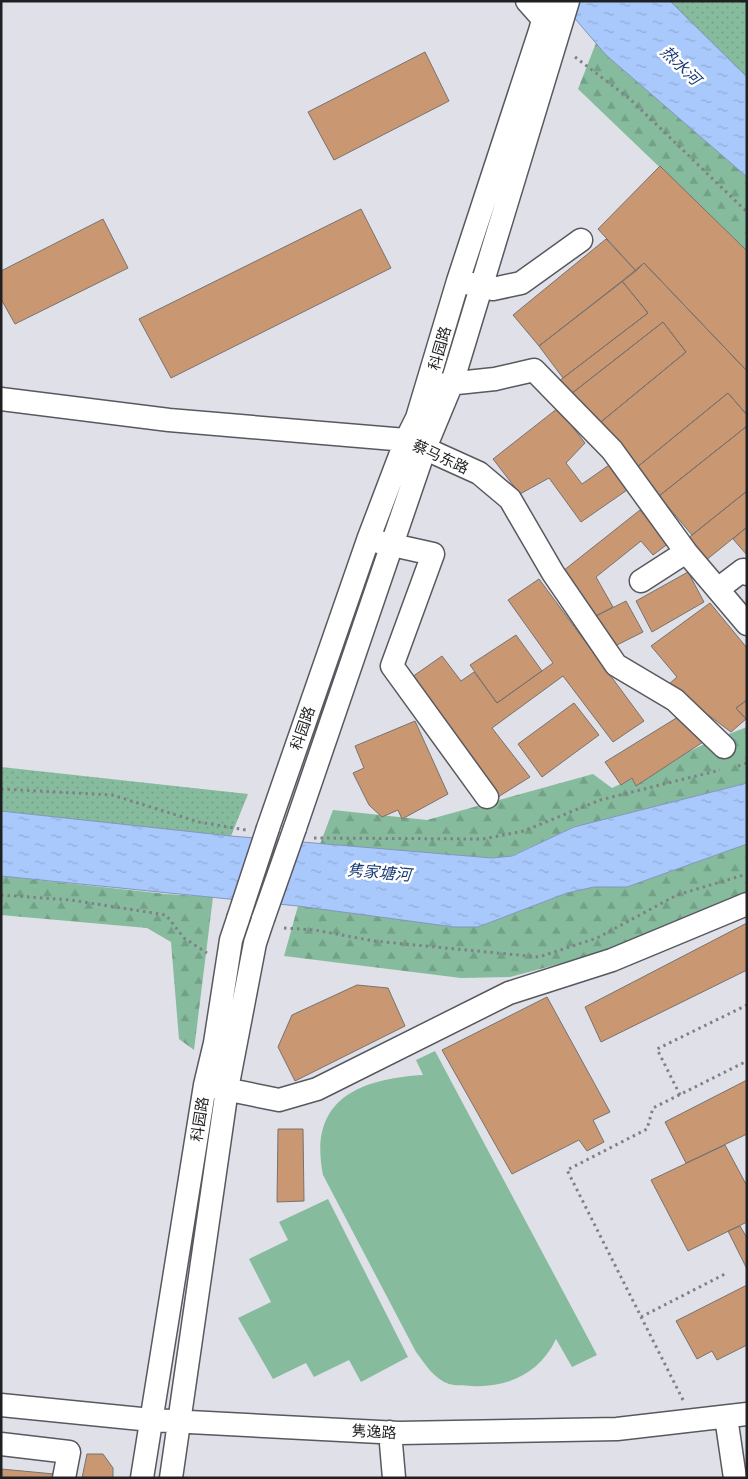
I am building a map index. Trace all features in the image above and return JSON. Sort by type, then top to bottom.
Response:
[{"type":"street","name":"科园路","points":[[170,1478],[227,1089],[255,943],[393,546],[416,444],[417,418],[458,281],[546,17],[568,1]]},
{"type":"street","name":"科园路","points":[[142,1478],[205,1085],[215,1043],[232,940],[268,828],[368,540],[416,444],[452,383],[480,286],[546,17]]},
{"type":"street","points":[[458,281],[494,289],[522,283],[581,240]]},
{"type":"street","points":[[428,386],[495,378],[534,370],[612,450],[686,552],[747,624]]},
{"type":"street","name":"蔡马东路","points":[[1,399],[169,420],[416,444],[479,473],[510,499],[553,573],[616,665],[675,700],[724,748]]},
{"type":"street","points":[[368,540],[434,554],[392,666],[486,797]]},
{"type":"street","points":[[641,581],[686,552]]},
{"type":"street","points":[[718,589],[743,570],[747,574]]},
{"type":"street","points":[[205,1085],[279,1100],[317,1089],[509,993],[612,960],[747,904]]},
{"type":"street","name":"隽逸路","points":[[1,1404],[151,1420],[390,1432],[617,1429],[736,1416]]},
{"type":"street","points":[[735,1478],[736,1416]]},
{"type":"street","points":[[390,1432],[394,1478]]},
{"type":"street","points":[[1,1444],[69,1452],[64,1478]]},
{"type":"path","points":[[546,17],[747,212]]},
{"type":"path","points":[[1,789],[112,795],[199,822],[243,830]]},
{"type":"path","points":[[262,923],[374,941],[539,957],[597,938],[677,895],[747,874]]},
{"type":"path","points":[[1,895],[71,900],[166,915],[184,938],[228,967]]},
{"type":"path","points":[[680,1095],[657,1049],[747,1005]]},
{"type":"path","points":[[693,1421],[567,1170],[647,1129],[654,1108],[747,1061]]},
{"type":"path","points":[[641,1317],[725,1274]]},
{"type":"green space","points":[[670,1],[747,1],[747,77],[680,12]]},
{"type":"green space","points":[[596,43],[606,55],[747,177],[747,251],[578,89]]},
{"type":"green space","points":[[747,727],[747,783],[574,827],[511,856],[492,858],[320,844],[333,810],[427,820],[593,774],[612,788],[713,740]]},
{"type":"green space","points":[[1,767],[248,794],[231,836],[1,811]]},
{"type":"green space","points":[[747,844],[747,895],[608,951],[510,977],[461,978],[284,956],[298,906],[454,927],[478,927],[567,893],[594,887],[627,887]]},
{"type":"green space","points":[[1,876],[166,894],[213,897],[194,1050],[179,1039],[171,942],[147,928],[1,915]]},
{"type":"green space","points":[[435,1051],[597,1355],[572,1367],[556,1339],[541,1361],[522,1376],[498,1384],[472,1386],[451,1385],[439,1379],[430,1371],[416,1352],[323,1175],[320,1149],[323,1128],[331,1111],[343,1098],[359,1089],[378,1082],[399,1077],[423,1075],[416,1060]]},
{"type":"green space","points":[[328,1199],[408,1357],[361,1382],[349,1360],[314,1377],[306,1363],[273,1379],[238,1318],[271,1302],[249,1259],[288,1240],[279,1222]]},
{"type":"water","name":"热水河","points":[[560,1],[670,1],[747,77],[747,177],[606,55]]},
{"type":"water","name":"隽家塘河","points":[[747,783],[747,844],[627,887],[594,887],[567,893],[478,927],[454,927],[298,906],[1,876],[1,811],[231,836],[492,858],[512,856],[574,827]]},
{"type":"building","points":[[425,52],[449,101],[334,160],[308,112]]},
{"type":"building","points":[[660,166],[747,251],[747,371],[644,263],[636,271],[598,229]]},
{"type":"building","points":[[361,209],[391,268],[171,378],[139,319]]},
{"type":"building","points":[[103,219],[128,268],[15,324],[1,299],[1,271]]},
{"type":"building","points":[[606,239],[636,271],[539,346],[513,315]]},
{"type":"building","points":[[644,263],[747,371],[747,415],[728,393],[636,468],[596,426],[686,352],[663,322],[571,394],[559,381],[648,313],[622,281]]},
{"type":"building","points":[[622,281],[648,313],[563,378],[539,346]]},
{"type":"building","points":[[663,322],[686,352],[596,426],[571,394]]},
{"type":"building","points":[[728,393],[747,415],[747,426],[659,496],[636,468]]},
{"type":"building","points":[[558,408],[585,443],[566,463],[582,484],[612,463],[630,488],[581,522],[549,478],[520,494],[493,459]]},
{"type":"building","points":[[747,426],[747,491],[692,535],[659,496]]},
{"type":"building","points":[[747,491],[747,527],[705,561],[687,539]]},
{"type":"building","points":[[640,510],[669,543],[653,555],[641,541],[596,577],[613,607],[590,619],[563,571]]},
{"type":"building","points":[[747,527],[747,555],[733,539]]},
{"type":"building","points":[[688,572],[704,602],[652,632],[636,601]]},
{"type":"building","points":[[539,579],[644,721],[613,742],[563,676],[492,728],[530,777],[498,797],[412,677],[442,656],[461,681],[474,672],[497,703],[553,663],[508,600]]},
{"type":"building","points":[[626,601],[643,632],[607,650],[590,619]]},
{"type":"building","points":[[710,603],[747,648],[747,700],[736,708],[746,719],[731,732],[668,685],[677,677],[651,646]]},
{"type":"building","points":[[516,635],[542,671],[497,703],[470,665]]},
{"type":"building","points":[[747,700],[747,720],[736,708]]},
{"type":"building","points":[[574,703],[599,735],[542,777],[518,744]]},
{"type":"building","points":[[678,717],[703,742],[636,786],[632,778],[621,785],[605,762]]},
{"type":"building","points":[[415,721],[448,794],[402,819],[398,810],[382,817],[369,805],[353,773],[364,768],[355,746]]},
{"type":"building","points":[[747,923],[747,970],[601,1042],[585,1007]]},
{"type":"building","points":[[357,985],[388,988],[405,1026],[295,1081],[278,1047],[292,1015]]},
{"type":"building","points":[[547,997],[610,1112],[593,1120],[604,1142],[587,1151],[579,1140],[512,1174],[442,1050]]},
{"type":"building","points":[[747,1080],[747,1134],[686,1163],[665,1122]]},
{"type":"building","points":[[278,1129],[303,1129],[304,1201],[277,1202]]},
{"type":"building","points":[[725,1145],[747,1186],[747,1222],[688,1251],[651,1180]]},
{"type":"building","points":[[740,1226],[747,1238],[747,1269],[728,1231]]},
{"type":"building","points":[[747,1285],[747,1345],[717,1360],[712,1351],[697,1359],[676,1321]]},
{"type":"building","points":[[87,1454],[103,1454],[113,1468],[113,1478],[82,1478]]},
{"type":"building","points":[[1,1469],[65,1475],[64,1478],[1,1478]]}]
